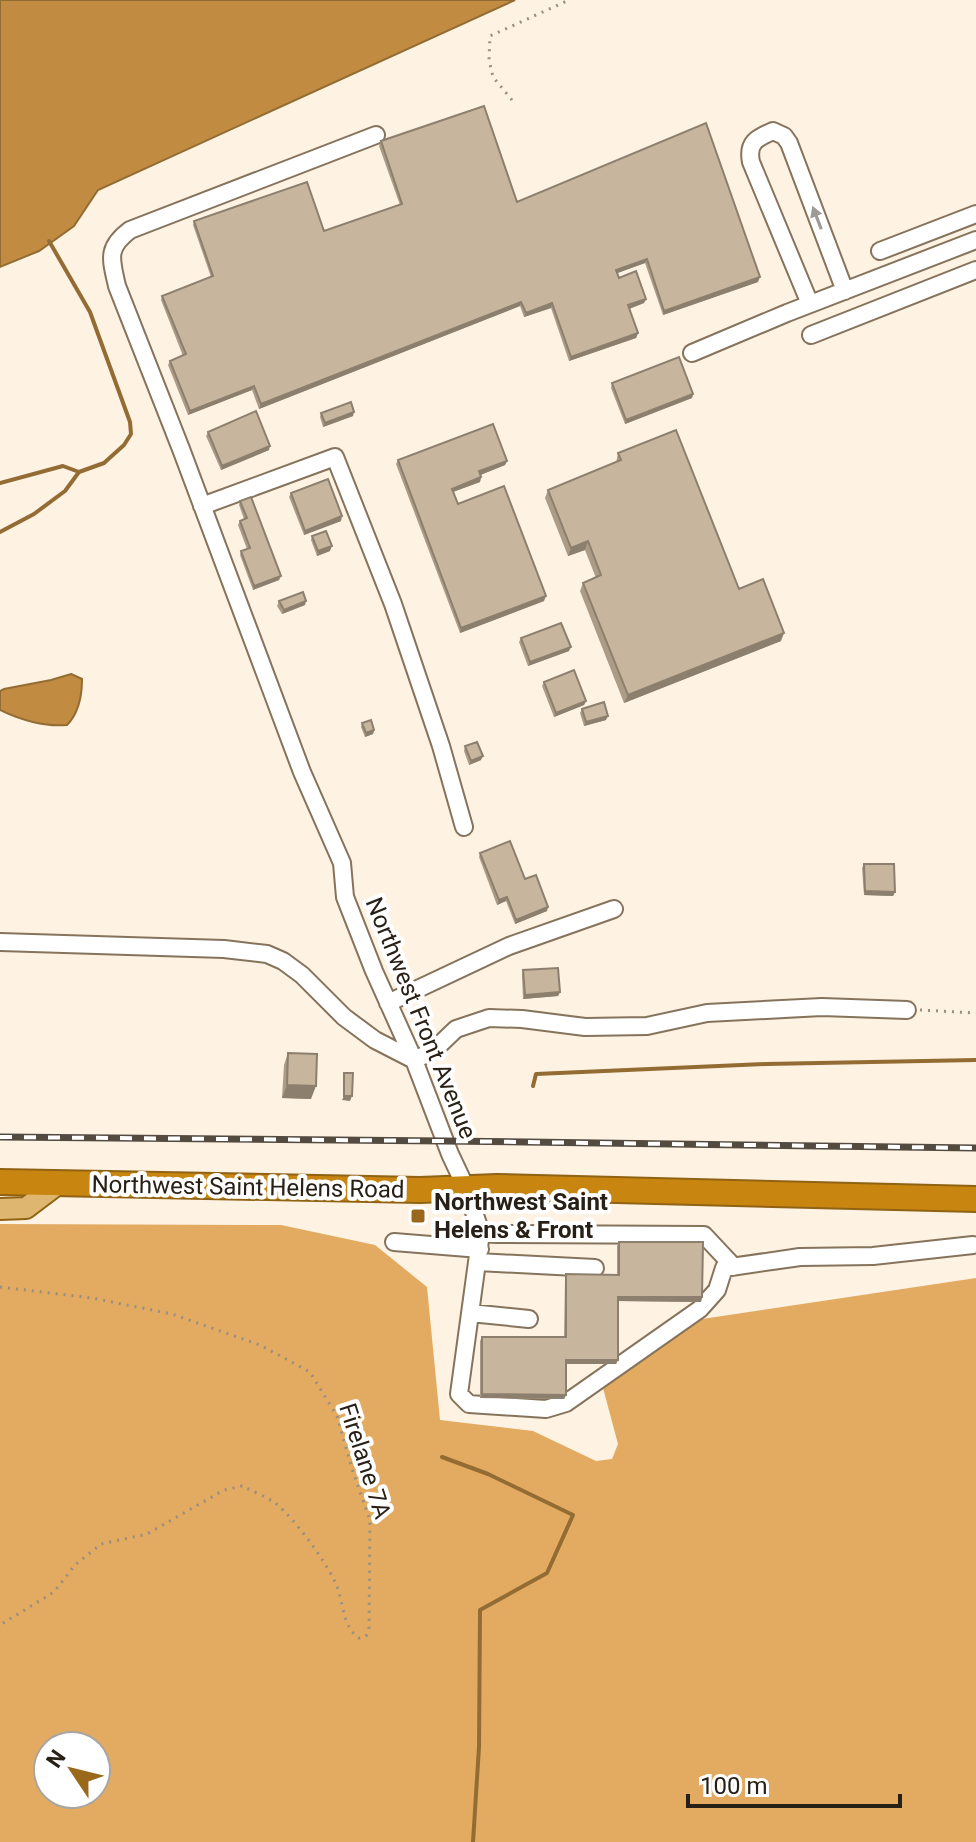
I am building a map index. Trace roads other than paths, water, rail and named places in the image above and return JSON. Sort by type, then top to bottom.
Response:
[{"type":"highway","name":"Northwest Saint Helens Road","points":[[0,1182],[420,1190],[497,1187],[976,1199]]},
{"type":"main road","points":[[0,1209],[26,1208],[59,1183]]},
{"type":"lane","points":[[810,304],[749,153],[751,144],[757,138],[773,131],[784,136],[789,143],[845,291]]},
{"type":"lane","name":"Northwest Front Avenue","points":[[376,135],[130,230],[117,239],[112,251],[112,263],[117,286],[302,772],[342,863],[345,897],[466,1188],[480,1248]]},
{"type":"lane","points":[[880,251],[976,214]]},
{"type":"lane","points":[[692,353],[976,240]]},
{"type":"lane","points":[[811,335],[976,270]]},
{"type":"lane","points":[[202,506],[335,457],[393,604],[441,746],[464,827]]},
{"type":"lane","points":[[388,1003],[509,946],[614,909]]},
{"type":"lane","points":[[0,942],[224,949],[267,954],[302,975],[344,1017],[375,1040],[414,1060],[433,1051],[456,1029],[489,1018],[585,1027],[647,1026],[707,1013],[822,1007],[907,1010]]},
{"type":"lane","points":[[734,1267],[704,1235],[497,1234],[480,1248],[459,1394],[469,1404],[546,1409],[566,1403],[700,1309],[717,1290],[724,1268],[734,1267],[800,1257],[873,1256],[973,1245]]},
{"type":"lane","points":[[394,1242],[480,1248],[595,1268]]},
{"type":"lane","points":[[470,1313],[529,1319]]},
{"type":"waterway","points":[[0,532],[34,514],[65,491],[79,472],[104,463],[131,434],[130,422],[90,312],[49,241]]},
{"type":"waterway","points":[[0,483],[63,466],[79,472]]},
{"type":"waterway","points":[[533,1086],[536,1074],[766,1064],[976,1060]]},
{"type":"waterway","points":[[442,1457],[488,1474],[573,1515],[547,1573],[480,1610],[479,1747],[473,1842]]},
{"type":"railway","points":[[0,1137],[976,1148]]},
{"type":"place","name":"Northwest Saint Helens & Front","points":[[418,1216]]}]
